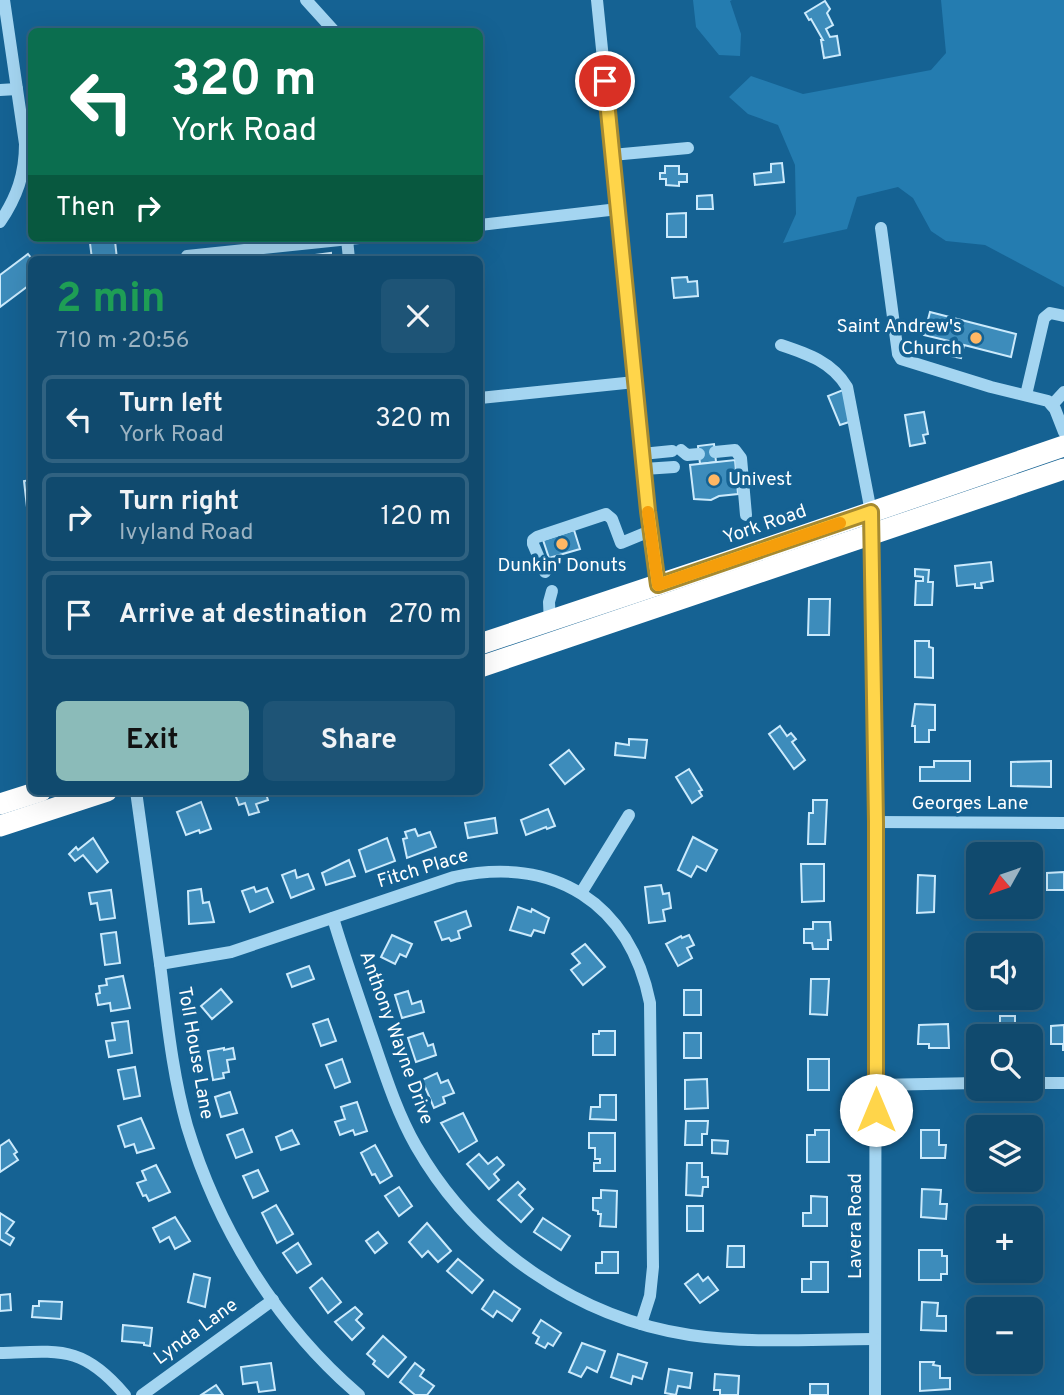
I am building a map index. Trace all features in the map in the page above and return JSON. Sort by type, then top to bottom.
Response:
[{"type":"highway","name":"York Road","points":[[660,595],[871,512],[1064,446]]},
{"type":"highway","name":"York Road","points":[[483,666],[552,631],[660,595],[873,534],[1064,469]]},
{"type":"highway","name":"York Road","points":[[483,643],[552,631]]},
{"type":"highway","points":[[0,804],[69,795]]},
{"type":"highway","points":[[0,826],[41,798]]},
{"type":"street","points":[[0,222],[19,189],[26,144],[4,0]]},
{"type":"street","points":[[306,0],[331,28]]},
{"type":"street","points":[[597,0],[650,531],[660,595]]},
{"type":"street","points":[[0,90],[17,89]]},
{"type":"street","points":[[612,155],[688,148]]},
{"type":"street","points":[[483,225],[618,209]]},
{"type":"street","points":[[881,228],[898,354],[901,359],[907,363],[1048,401],[1064,432]]},
{"type":"street","points":[[187,256],[324,242]]},
{"type":"street","points":[[1026,395],[1044,318],[1049,313],[1064,316]]},
{"type":"street","name":"Lavera Road","points":[[782,345],[814,356],[840,376],[847,387],[873,534],[872,664],[876,822],[875,1395]]},
{"type":"street","points":[[483,398],[635,382]]},
{"type":"street","points":[[1052,405],[1064,392]]},
{"type":"street","points":[[715,452],[735,450],[741,458],[746,515]]},
{"type":"street","points":[[642,454],[677,451],[687,455],[699,454]]},
{"type":"street","points":[[644,469],[674,467]]},
{"type":"street","points":[[545,572],[533,544],[535,538],[540,536],[606,514],[612,519],[621,543],[650,531]]},
{"type":"street","points":[[552,592],[549,602],[552,631]]},
{"type":"street","name":"Toll House Lane","points":[[137,795],[177,1084],[198,1159],[220,1213],[273,1300],[304,1340],[359,1395]]},
{"type":"street","points":[[581,893],[629,815]]},
{"type":"street","name":"Georges Lane","points":[[876,822],[1064,823]]},
{"type":"street","name":"Fitch Place","points":[[160,964],[231,952],[454,877],[478,872],[513,871],[535,874],[581,893],[603,909],[629,942],[639,961],[650,1003],[653,1267],[650,1296],[641,1324]]},
{"type":"street","name":"Anthony Wayne Drive","points":[[333,918],[398,1109],[423,1157],[452,1198],[494,1242],[533,1272],[582,1301],[641,1324],[714,1338],[875,1339]]},
{"type":"street","points":[[876,1085],[966,1083]]},
{"type":"street","points":[[1043,1083],[1064,1083]]},
{"type":"street","name":"Lynda Lane","points":[[142,1395],[273,1300]]},
{"type":"street","points":[[0,1353],[53,1352],[79,1357],[107,1374],[125,1395]]},
{"type":"shaded area","points":[[693,0],[732,0],[730,1],[741,34],[740,56],[719,55],[696,27]]},
{"type":"shaded area","points":[[941,0],[1064,0],[1064,287],[985,245],[946,241],[931,231],[913,198],[898,187],[857,197],[847,229],[783,243],[796,214],[795,165],[778,125],[748,114],[729,97],[751,76],[803,94],[931,70],[946,53]]},
{"type":"building","points":[[825,1],[830,9],[827,13],[833,25],[826,29],[830,37],[837,36],[840,55],[824,58],[823,40],[805,13]]},
{"type":"building","points":[[782,163],[784,182],[755,185],[754,174],[771,172],[771,164]]},
{"type":"building","points":[[665,166],[679,166],[679,174],[687,174],[687,182],[679,182],[679,186],[666,185],[666,179],[660,179],[660,173],[665,173]]},
{"type":"building","points":[[712,195],[713,209],[697,209],[697,196]]},
{"type":"building","points":[[686,213],[686,237],[667,237],[667,214]]},
{"type":"building","points":[[115,242],[117,256],[92,256],[90,243]]},
{"type":"building","points":[[331,253],[331,256],[308,256]]},
{"type":"building","points":[[28,254],[30,256],[28,286],[0,307],[0,275]]},
{"type":"building","points":[[687,277],[688,282],[697,281],[698,296],[674,298],[672,278]]},
{"type":"building","name":"Saint Andrew's Church","points":[[930,312],[1016,334],[1011,357],[964,345],[961,358],[946,355],[949,341],[924,335]]},
{"type":"building","points":[[843,390],[852,421],[840,425],[828,396]]},
{"type":"building","points":[[924,412],[928,434],[923,435],[925,443],[910,446],[905,415]]},
{"type":"building","points":[[714,444],[716,462],[700,464],[698,446]]},
{"type":"building","name":"Univest","points":[[735,460],[738,494],[719,496],[711,500],[694,499],[690,465]]},
{"type":"building","points":[[28,480],[28,516],[24,481]]},
{"type":"building","name":"Dunkin' Donuts","points":[[574,530],[580,549],[549,558],[543,540]]},
{"type":"building","points":[[991,562],[993,581],[981,583],[982,588],[975,588],[975,584],[957,586],[955,566]]},
{"type":"building","points":[[915,569],[929,570],[928,582],[933,582],[932,605],[915,605],[916,581],[923,581],[923,577],[915,576]]},
{"type":"building","points":[[809,599],[830,599],[829,635],[808,635]]},
{"type":"building","points":[[915,641],[929,641],[929,647],[933,648],[933,678],[915,677]]},
{"type":"building","points":[[915,704],[935,705],[935,730],[929,730],[929,742],[915,742],[915,726],[912,726]]},
{"type":"building","points":[[780,726],[787,736],[791,733],[796,739],[792,742],[805,760],[794,769],[769,734]]},
{"type":"building","points":[[629,739],[647,740],[645,758],[615,755],[616,743],[629,745]]},
{"type":"building","points":[[569,750],[584,769],[565,784],[550,765]]},
{"type":"building","points":[[934,761],[970,761],[970,781],[920,781],[920,767],[934,767]]},
{"type":"building","points":[[1051,761],[1051,787],[1011,786],[1011,762]]},
{"type":"building","points":[[689,769],[702,790],[699,791],[702,796],[692,803],[676,777]]},
{"type":"building","points":[[235,795],[266,795],[268,800],[256,804],[259,812],[249,815],[245,803],[239,805]]},
{"type":"building","points":[[813,800],[827,800],[825,844],[808,844],[809,813],[813,813]]},
{"type":"building","points":[[201,802],[211,829],[186,835],[177,812]]},
{"type":"building","points":[[548,809],[555,826],[526,835],[521,820]]},
{"type":"building","points":[[495,818],[497,833],[468,838],[465,823]]},
{"type":"building","points":[[415,829],[418,836],[430,832],[436,847],[407,858],[403,839],[407,838],[405,832]]},
{"type":"building","points":[[693,837],[717,850],[706,871],[697,866],[691,877],[678,870]]},
{"type":"building","points":[[93,838],[108,862],[97,872],[83,855],[75,861],[69,854]]},
{"type":"building","points":[[387,838],[395,861],[366,872],[359,850]]},
{"type":"building","points":[[349,860],[355,876],[326,885],[322,873]]},
{"type":"building","points":[[801,864],[824,864],[824,901],[802,902]]},
{"type":"building","points":[[295,870],[297,878],[308,874],[314,889],[291,898],[282,875]]},
{"type":"building","points":[[1064,872],[1064,890],[1047,890],[1047,873]]},
{"type":"building","points":[[918,875],[935,876],[934,912],[917,913]]},
{"type":"building","points":[[661,885],[663,894],[669,893],[671,908],[663,910],[665,921],[649,923],[645,887]]},
{"type":"building","points":[[254,887],[256,892],[267,888],[273,902],[250,912],[242,891]]},
{"type":"building","points":[[201,889],[203,903],[209,902],[214,922],[189,924],[188,891]]},
{"type":"building","points":[[111,890],[115,918],[100,920],[97,903],[91,904],[89,893]]},
{"type":"building","points":[[518,907],[531,912],[532,909],[549,918],[544,933],[534,930],[531,936],[510,930]]},
{"type":"building","points":[[466,911],[471,926],[458,931],[460,938],[442,940],[435,922]]},
{"type":"building","points":[[813,922],[830,922],[831,940],[828,940],[828,949],[813,949],[812,943],[804,943],[804,929],[813,929]]},
{"type":"building","points":[[116,932],[120,963],[105,965],[101,934]]},
{"type":"building","points":[[392,935],[412,944],[406,957],[400,954],[395,964],[381,957]]},
{"type":"building","points":[[689,935],[694,945],[687,948],[692,958],[678,966],[666,944]]},
{"type":"building","points":[[585,944],[605,967],[583,985],[571,970],[580,963],[572,954]]},
{"type":"building","points":[[309,966],[314,979],[292,987],[287,974]]},
{"type":"building","points":[[123,976],[130,1008],[111,1011],[110,1003],[98,1005],[96,994],[100,993],[99,986],[107,985],[106,979]]},
{"type":"building","points":[[811,979],[829,979],[827,1015],[810,1014]]},
{"type":"building","points":[[221,989],[232,1002],[212,1019],[201,1006]]},
{"type":"building","points":[[684,990],[701,990],[701,1015],[684,1015]]},
{"type":"building","points":[[408,991],[412,1004],[421,1001],[424,1012],[402,1018],[395,995]]},
{"type":"building","points":[[1000,1016],[1015,1016],[1015,1024],[986,1024],[1000,1023]]},
{"type":"building","points":[[328,1019],[336,1041],[321,1046],[313,1024]]},
{"type":"building","points":[[128,1021],[132,1053],[109,1057],[106,1041],[115,1040],[112,1023]]},
{"type":"building","points":[[948,1024],[949,1048],[929,1048],[929,1044],[918,1044],[919,1025]]},
{"type":"building","points":[[1064,1025],[1063,1050],[1063,1044],[1051,1044],[1051,1026]]},
{"type":"building","points":[[599,1031],[615,1031],[615,1055],[593,1055],[593,1034],[599,1034]]},
{"type":"building","points":[[423,1033],[428,1046],[433,1044],[436,1055],[416,1062],[408,1038]]},
{"type":"building","points":[[684,1033],[701,1033],[701,1058],[684,1058]]},
{"type":"building","points":[[233,1048],[235,1059],[227,1060],[229,1072],[223,1073],[224,1078],[213,1080],[208,1051]]},
{"type":"building","points":[[342,1059],[350,1082],[335,1088],[326,1065]]},
{"type":"building","points":[[808,1059],[829,1059],[829,1090],[808,1090]]},
{"type":"building","points":[[135,1067],[140,1096],[124,1099],[118,1070]]},
{"type":"building","points":[[437,1073],[441,1083],[448,1080],[454,1093],[443,1097],[445,1103],[434,1108],[422,1080]]},
{"type":"building","points":[[707,1079],[708,1108],[685,1109],[685,1080]]},
{"type":"building","points":[[230,1092],[237,1113],[221,1117],[215,1097]]},
{"type":"building","points":[[600,1095],[616,1095],[616,1120],[590,1119],[591,1107],[600,1107]]},
{"type":"building","points":[[357,1102],[367,1131],[355,1135],[353,1130],[340,1135],[335,1122],[345,1119],[341,1107]]},
{"type":"building","points":[[463,1113],[477,1141],[459,1152],[441,1123]]},
{"type":"building","points":[[141,1118],[154,1148],[137,1153],[134,1144],[125,1147],[118,1126]]},
{"type":"building","points":[[686,1121],[708,1121],[707,1134],[702,1134],[702,1145],[685,1145]]},
{"type":"building","points":[[243,1129],[252,1152],[236,1158],[227,1135]]},
{"type":"building","points":[[292,1130],[299,1144],[281,1150],[276,1137]]},
{"type":"building","points":[[815,1130],[829,1130],[829,1162],[807,1162],[807,1135],[815,1135]]},
{"type":"building","points":[[921,1130],[939,1130],[939,1145],[946,1145],[945,1158],[921,1158]]},
{"type":"building","points":[[589,1133],[615,1133],[615,1171],[594,1171],[594,1163],[600,1163],[600,1159],[595,1159],[595,1148],[589,1148]]},
{"type":"building","points":[[9,1140],[17,1152],[14,1154],[18,1160],[0,1172],[0,1146]]},
{"type":"building","points":[[712,1140],[728,1141],[727,1154],[712,1153]]},
{"type":"building","points":[[375,1145],[392,1176],[380,1183],[375,1174],[372,1175],[361,1153]]},
{"type":"building","points":[[479,1154],[488,1164],[497,1157],[504,1165],[494,1174],[499,1180],[489,1189],[467,1164]]},
{"type":"building","points":[[687,1163],[702,1163],[702,1177],[708,1177],[708,1187],[703,1187],[702,1196],[686,1195]]},
{"type":"building","points":[[156,1165],[170,1192],[149,1201],[146,1195],[143,1196],[137,1183],[146,1180],[142,1171]]},
{"type":"building","points":[[258,1170],[268,1191],[253,1198],[243,1176]]},
{"type":"building","points":[[518,1182],[525,1189],[519,1195],[533,1209],[521,1222],[498,1200]]},
{"type":"building","points":[[399,1187],[412,1206],[399,1216],[385,1196]]},
{"type":"building","points":[[922,1189],[941,1190],[940,1204],[947,1204],[946,1219],[921,1217]]},
{"type":"building","points":[[601,1190],[617,1191],[616,1227],[600,1226],[601,1214],[593,1210],[593,1198],[601,1198]]},
{"type":"building","points":[[811,1196],[827,1197],[827,1226],[803,1226],[803,1213],[811,1213]]},
{"type":"building","points":[[276,1205],[293,1234],[277,1243],[262,1213]]},
{"type":"building","points":[[687,1206],[703,1206],[703,1231],[687,1231]]},
{"type":"building","points":[[0,1213],[14,1222],[6,1233],[14,1238],[10,1245],[0,1239]]},
{"type":"building","points":[[175,1217],[190,1241],[175,1249],[169,1237],[160,1242],[153,1228]]},
{"type":"building","points":[[543,1218],[570,1236],[561,1250],[534,1232]]},
{"type":"building","points":[[427,1223],[451,1251],[438,1262],[428,1251],[422,1257],[409,1242]]},
{"type":"building","points":[[378,1232],[387,1243],[375,1253],[366,1241]]},
{"type":"building","points":[[298,1243],[311,1264],[297,1273],[283,1253]]},
{"type":"building","points":[[728,1246],[744,1246],[744,1267],[727,1267]]},
{"type":"building","points":[[919,1250],[942,1250],[942,1256],[947,1256],[947,1274],[941,1274],[941,1280],[919,1280]]},
{"type":"building","points":[[602,1252],[618,1252],[618,1273],[596,1273],[596,1263],[602,1263]]},
{"type":"building","points":[[458,1259],[483,1280],[472,1293],[447,1271]]},
{"type":"building","points":[[811,1262],[828,1262],[828,1292],[802,1292],[802,1279],[811,1279]]},
{"type":"building","points":[[194,1274],[210,1278],[205,1307],[188,1302]]},
{"type":"building","points":[[698,1274],[703,1281],[708,1277],[718,1290],[700,1303],[685,1284]]},
{"type":"building","points":[[322,1278],[341,1302],[328,1313],[310,1288]]},
{"type":"building","points":[[494,1291],[520,1309],[512,1321],[497,1311],[493,1317],[482,1309]]},
{"type":"building","points":[[10,1294],[11,1310],[0,1311],[0,1295]]},
{"type":"building","points":[[39,1301],[62,1302],[61,1319],[32,1317],[33,1306],[39,1306]]},
{"type":"building","points":[[922,1302],[938,1303],[937,1316],[946,1316],[946,1331],[921,1330]]},
{"type":"building","points":[[355,1307],[362,1314],[356,1320],[364,1328],[352,1340],[335,1322]]},
{"type":"building","points":[[541,1320],[561,1333],[553,1346],[548,1343],[545,1348],[536,1343],[539,1337],[533,1333]]},
{"type":"building","points":[[123,1325],[152,1328],[150,1346],[122,1341]]},
{"type":"building","points":[[383,1336],[406,1357],[388,1377],[373,1364],[375,1361],[367,1354]]},
{"type":"building","points":[[582,1343],[605,1351],[597,1372],[587,1367],[581,1377],[569,1372]]},
{"type":"building","points":[[618,1354],[647,1363],[642,1379],[633,1376],[631,1384],[611,1377]]},
{"type":"building","points":[[920,1362],[934,1362],[933,1365],[940,1366],[940,1378],[950,1378],[950,1389],[920,1391]]},
{"type":"building","points":[[271,1363],[275,1390],[259,1392],[257,1382],[243,1384],[241,1367]]},
{"type":"building","points":[[415,1363],[424,1370],[420,1376],[434,1386],[427,1395],[415,1395],[400,1382]]},
{"type":"building","points":[[669,1369],[692,1373],[690,1388],[678,1386],[676,1395],[665,1393]]},
{"type":"building","points":[[715,1374],[739,1376],[738,1395],[720,1395],[720,1390],[714,1390]]},
{"type":"building","points":[[810,1384],[828,1384],[828,1395],[810,1395]]},
{"type":"building","points":[[216,1385],[223,1395],[201,1395]]},
{"type":"slow traffic","points":[[648,512],[658,585],[840,523]]},
{"type":"place","name":"Saint Andrew's Church","points":[[976,338]]},
{"type":"place","name":"Univest","points":[[714,480]]},
{"type":"place","name":"Dunkin' Donuts","points":[[562,544]]},
{"type":"route","points":[[605,81],[648,511],[658,585],[871,512],[876,822],[876,1110]]}]
